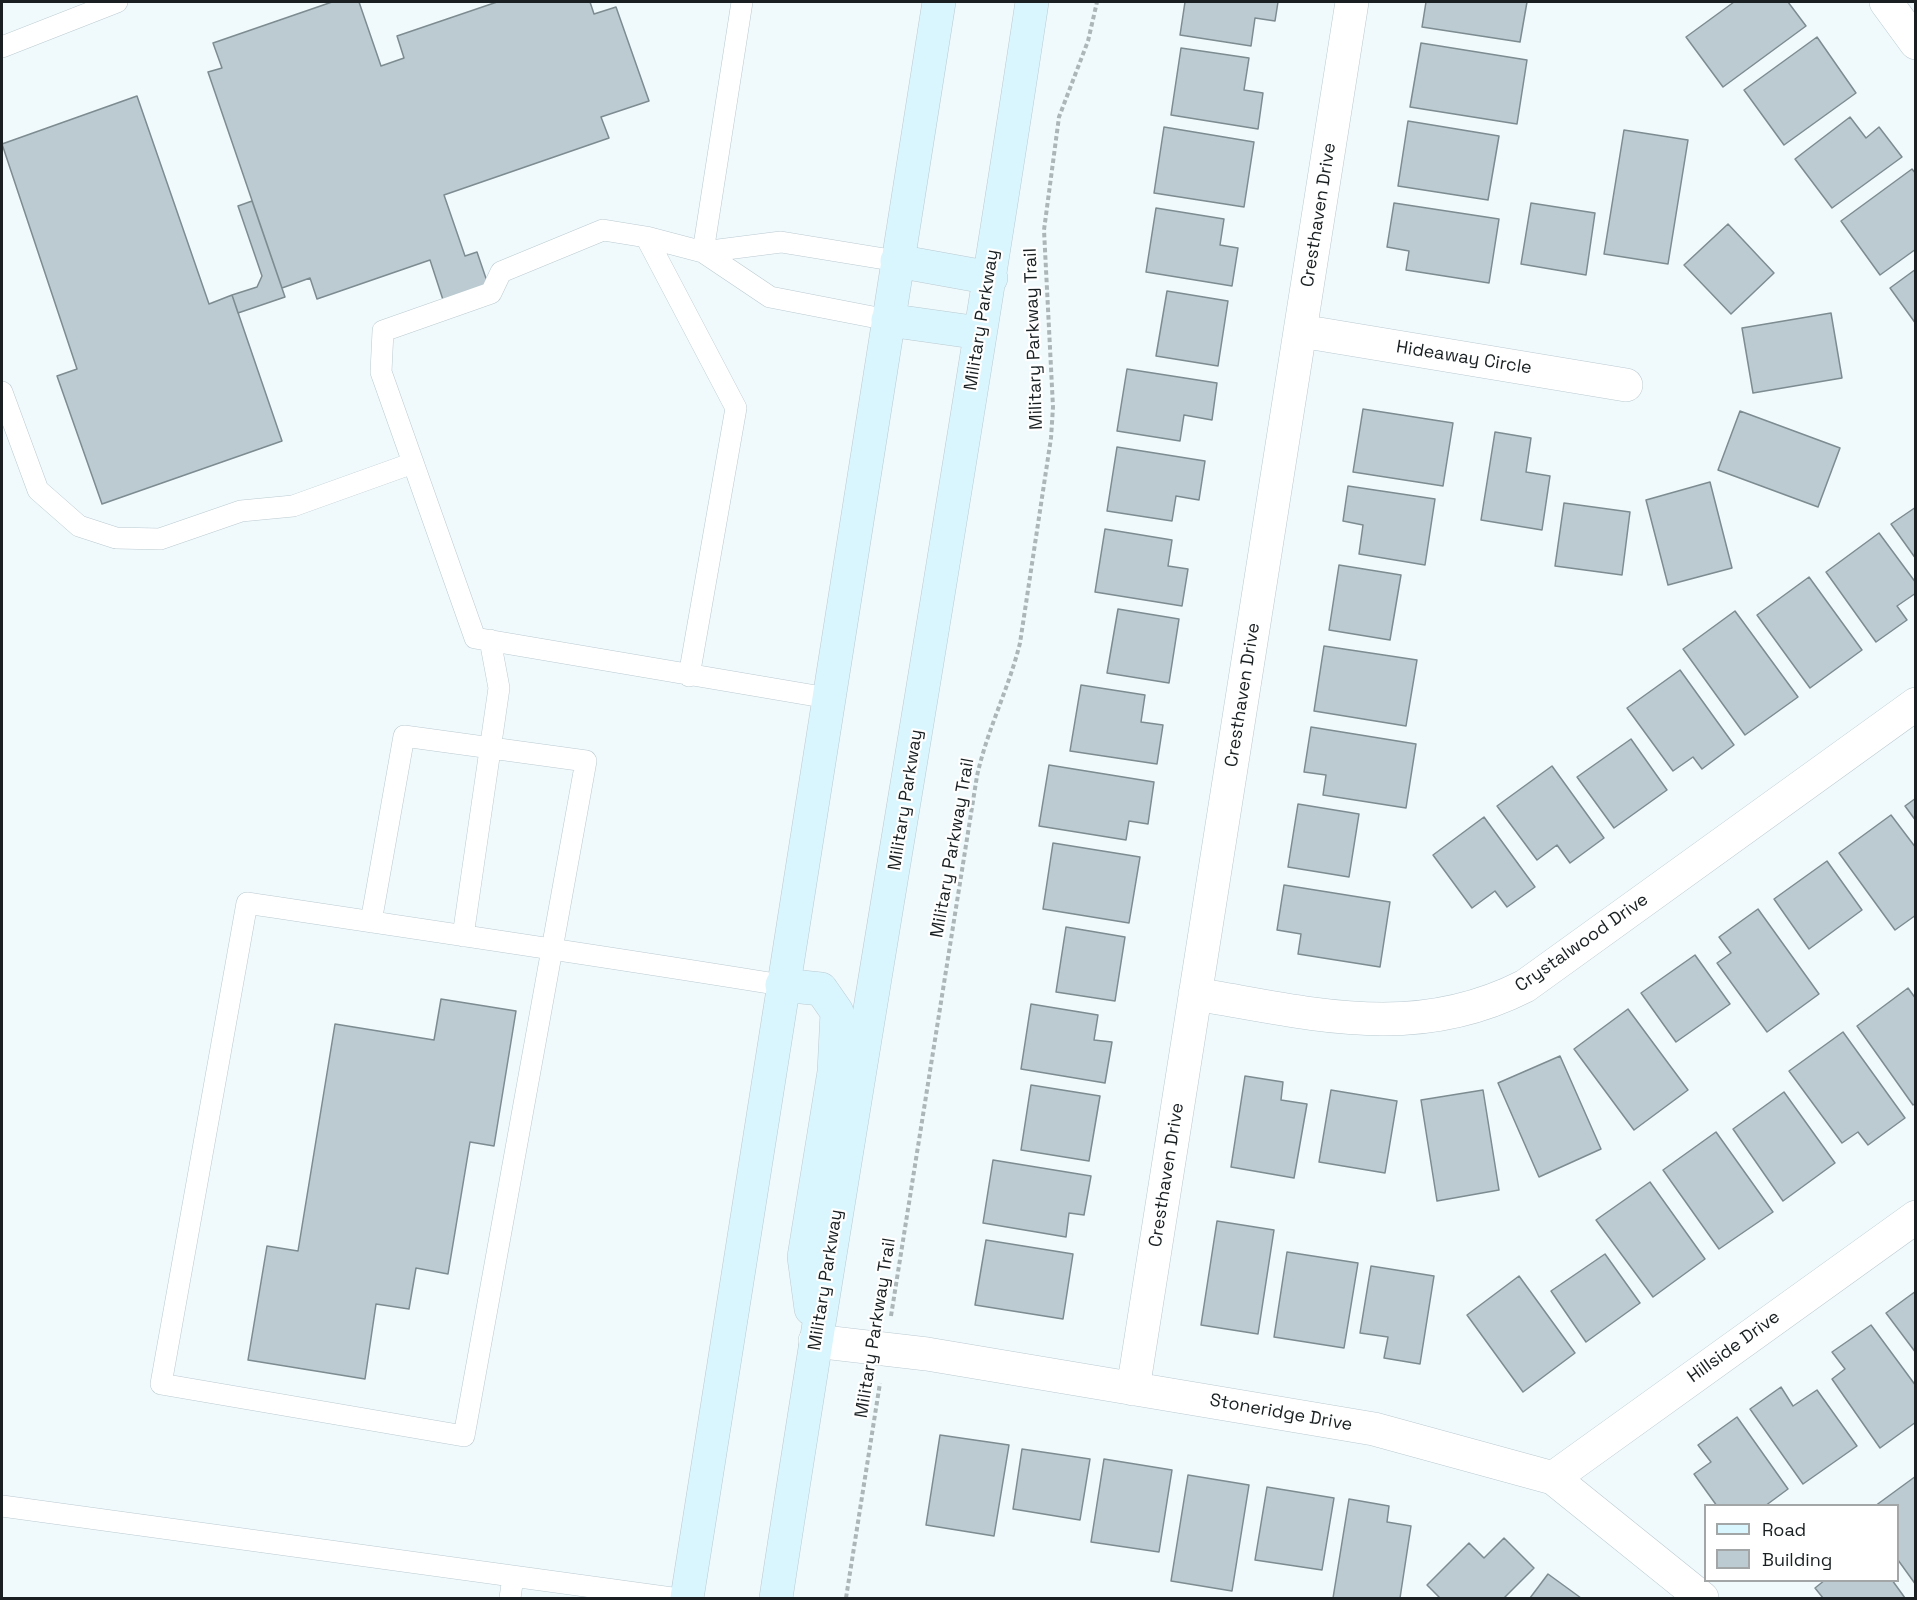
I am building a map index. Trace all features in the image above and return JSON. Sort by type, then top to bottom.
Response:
[{"type":"main road","points":[[687,1599],[782,985],[939,2]]},
{"type":"main road","name":"Military Parkway","points":[[776,1599],[815,1341],[893,881],[980,333],[991,278],[1032,2]]},
{"type":"main road","points":[[897,261],[991,278]]},
{"type":"main road","points":[[888,320],[980,333]]},
{"type":"main road","points":[[782,985],[821,989],[837,1012],[834,1072],[804,1257],[815,1341]]},
{"type":"street","name":"Cresthaven Drive","points":[[1133,1389],[1352,2]]},
{"type":"street","points":[[1886,2],[1916,43]]},
{"type":"street","name":"Hideaway Circle","points":[[1301,331],[1626,385]]},
{"type":"street","name":"Crystalwood Drive","points":[[1195,994],[1346,1019],[1400,1020],[1460,1011],[1496,1000],[1525,986],[1916,704]]},
{"type":"street","name":"Hillside Drive","points":[[1553,1478],[1916,1216]]},
{"type":"street","name":"Stoneridge Drive","points":[[815,1341],[886,1348],[1374,1429],[1553,1478],[1702,1599]]},
{"type":"lane","points":[[2,47],[4,43],[117,2]]},
{"type":"lane","points":[[703,252],[742,2]]},
{"type":"lane","points":[[828,698],[475,638],[381,372],[383,331],[491,293],[501,272],[603,230],[646,237],[703,252],[770,297],[888,320]]},
{"type":"lane","points":[[646,237],[736,408],[689,676]]},
{"type":"lane","points":[[703,252],[781,242],[897,261]]},
{"type":"lane","points":[[2,392],[38,490],[79,526],[116,538],[160,539],[241,511],[293,506],[413,463]]},
{"type":"lane","points":[[463,936],[499,688],[490,640]]},
{"type":"lane","points":[[371,922],[404,736],[586,761],[553,950],[464,1436],[161,1384],[247,903],[371,922],[463,936],[553,950],[782,985]]},
{"type":"lane","points":[[2,1506],[672,1599]]},
{"type":"lane","points":[[510,1599],[513,1577]]},
{"type":"path","name":"Military Parkway Trail","points":[[846,1599],[977,776],[982,754],[1012,675],[1020,643],[1052,438],[1053,407],[1044,230],[1059,117],[1088,41],[1097,2]]},
{"type":"building","points":[[332,2],[359,2],[381,66],[404,58],[397,36],[497,2],[590,2],[594,14],[616,7],[649,101],[601,117],[609,138],[444,195],[465,256],[477,252],[491,293],[446,309],[430,260],[317,299],[310,278],[282,288],[208,72],[222,68],[213,43]]},
{"type":"building","points":[[1185,2],[1278,2],[1275,21],[1255,18],[1251,46],[1180,35]]},
{"type":"building","points":[[1426,2],[1527,2],[1520,42],[1422,27]]},
{"type":"building","points":[[1734,2],[1788,2],[1806,26],[1723,87],[1686,37]]},
{"type":"building","points":[[1817,37],[1856,93],[1784,145],[1744,90]]},
{"type":"building","points":[[1421,43],[1527,60],[1517,124],[1410,107]]},
{"type":"building","points":[[1181,48],[1249,58],[1244,90],[1263,93],[1258,129],[1171,115]]},
{"type":"building","points":[[137,96],[209,304],[232,295],[282,441],[102,504],[57,376],[77,369],[2,144]]},
{"type":"building","points":[[1850,117],[1866,138],[1879,127],[1902,157],[1832,208],[1795,159]]},
{"type":"building","points":[[1408,121],[1499,136],[1488,200],[1398,186]]},
{"type":"building","points":[[1164,127],[1254,142],[1244,207],[1154,193]]},
{"type":"building","points":[[1624,130],[1688,140],[1668,264],[1604,254]]},
{"type":"building","points":[[1912,169],[1916,174],[1916,249],[1880,275],[1841,221]]},
{"type":"building","points":[[252,201],[285,297],[238,313],[232,295],[257,287],[262,276],[238,206]]},
{"type":"building","points":[[1394,203],[1499,219],[1489,283],[1406,270],[1409,251],[1387,247]]},
{"type":"building","points":[[1531,203],[1595,213],[1586,275],[1521,264]]},
{"type":"building","points":[[1156,208],[1224,219],[1220,245],[1238,248],[1232,286],[1146,272]]},
{"type":"building","points":[[1728,224],[1774,273],[1731,314],[1684,265]]},
{"type":"building","points":[[1916,269],[1916,324],[1890,288]]},
{"type":"building","points":[[1167,291],[1228,301],[1218,366],[1156,356]]},
{"type":"building","points":[[1831,313],[1842,378],[1753,393],[1742,328]]},
{"type":"building","points":[[1127,369],[1217,383],[1212,420],[1184,415],[1180,441],[1117,431]]},
{"type":"building","points":[[1363,409],[1453,423],[1443,486],[1353,472]]},
{"type":"building","points":[[1740,411],[1840,448],[1818,507],[1718,470]]},
{"type":"building","points":[[1495,432],[1531,438],[1526,472],[1550,476],[1542,530],[1481,520]]},
{"type":"building","points":[[1117,447],[1205,461],[1199,500],[1176,496],[1172,521],[1107,511]]},
{"type":"building","points":[[1710,482],[1732,568],[1668,585],[1646,500]]},
{"type":"building","points":[[1348,486],[1435,499],[1425,565],[1359,554],[1363,525],[1343,521]]},
{"type":"building","points":[[1564,503],[1630,512],[1622,575],[1555,566]]},
{"type":"building","points":[[1916,507],[1916,559],[1891,524]]},
{"type":"building","points":[[1105,529],[1172,540],[1168,566],[1188,569],[1182,606],[1095,592]]},
{"type":"building","points":[[1879,533],[1916,583],[1916,593],[1897,606],[1907,620],[1876,642],[1826,572]]},
{"type":"building","points":[[1339,565],[1401,575],[1390,640],[1329,630]]},
{"type":"building","points":[[1809,577],[1862,650],[1810,688],[1757,615]]},
{"type":"building","points":[[1118,609],[1179,619],[1169,683],[1107,673]]},
{"type":"building","points":[[1735,611],[1798,697],[1745,735],[1683,649]]},
{"type":"building","points":[[1324,646],[1417,660],[1406,726],[1314,711]]},
{"type":"building","points":[[1680,670],[1734,745],[1702,769],[1693,757],[1673,771],[1627,708]]},
{"type":"building","points":[[1081,685],[1145,695],[1141,722],[1163,725],[1157,764],[1070,751]]},
{"type":"building","points":[[1311,727],[1416,744],[1406,808],[1323,795],[1326,775],[1304,772]]},
{"type":"building","points":[[1631,739],[1667,790],[1614,828],[1577,777]]},
{"type":"building","points":[[1049,765],[1154,782],[1148,824],[1129,821],[1126,840],[1039,826]]},
{"type":"building","points":[[1552,766],[1604,838],[1570,863],[1557,845],[1537,860],[1497,806]]},
{"type":"building","points":[[1916,798],[1916,821],[1905,806]]},
{"type":"building","points":[[1298,804],[1359,814],[1349,877],[1288,867]]},
{"type":"building","points":[[1891,815],[1916,848],[1916,915],[1895,930],[1839,853]]},
{"type":"building","points":[[1484,817],[1535,887],[1507,907],[1495,891],[1472,908],[1433,855]]},
{"type":"building","points":[[1053,843],[1140,857],[1129,923],[1043,909]]},
{"type":"building","points":[[1827,861],[1862,910],[1809,949],[1774,899]]},
{"type":"building","points":[[1284,885],[1390,902],[1380,967],[1298,954],[1301,934],[1277,930]]},
{"type":"building","points":[[1758,909],[1819,994],[1767,1032],[1717,963],[1731,953],[1719,937]]},
{"type":"building","points":[[1066,927],[1125,937],[1115,1001],[1056,992]]},
{"type":"building","points":[[1695,955],[1730,1004],[1676,1042],[1641,993]]},
{"type":"building","points":[[1908,988],[1916,999],[1916,1103],[1913,1105],[1857,1026]]},
{"type":"building","points":[[441,999],[516,1011],[494,1146],[470,1142],[448,1274],[416,1268],[409,1309],[376,1304],[365,1379],[248,1360],[267,1246],[298,1251],[335,1024],[434,1040]]},
{"type":"building","points":[[1031,1004],[1098,1015],[1094,1040],[1112,1042],[1105,1083],[1021,1069]]},
{"type":"building","points":[[1628,1009],[1688,1090],[1634,1130],[1574,1049]]},
{"type":"building","points":[[1843,1032],[1905,1118],[1868,1145],[1858,1132],[1842,1143],[1789,1071]]},
{"type":"building","points":[[1560,1056],[1601,1149],[1539,1177],[1498,1083]]},
{"type":"building","points":[[1245,1076],[1283,1082],[1281,1100],[1307,1104],[1294,1178],[1231,1167]]},
{"type":"building","points":[[1031,1085],[1100,1096],[1089,1161],[1021,1150]]},
{"type":"building","points":[[1331,1090],[1397,1101],[1385,1173],[1319,1162]]},
{"type":"building","points":[[1483,1090],[1499,1190],[1437,1201],[1421,1100]]},
{"type":"building","points":[[1784,1092],[1835,1163],[1783,1201],[1733,1129]]},
{"type":"building","points":[[1716,1132],[1773,1212],[1719,1249],[1663,1170]]},
{"type":"building","points":[[993,1160],[1091,1176],[1084,1215],[1069,1213],[1066,1237],[983,1223]]},
{"type":"building","points":[[1650,1182],[1705,1259],[1653,1297],[1596,1220]]},
{"type":"building","points":[[1217,1221],[1274,1230],[1258,1334],[1201,1325]]},
{"type":"building","points":[[986,1240],[1073,1254],[1063,1319],[975,1305]]},
{"type":"building","points":[[1287,1252],[1358,1263],[1344,1348],[1274,1337]]},
{"type":"building","points":[[1605,1254],[1640,1303],[1586,1342],[1551,1291]]},
{"type":"building","points":[[1371,1266],[1434,1276],[1420,1364],[1384,1358],[1388,1337],[1360,1333]]},
{"type":"building","points":[[1519,1276],[1575,1353],[1523,1392],[1467,1315]]},
{"type":"building","points":[[1916,1291],[1916,1353],[1886,1313]]},
{"type":"building","points":[[1871,1325],[1916,1386],[1916,1422],[1880,1448],[1832,1379],[1845,1369],[1832,1352]]},
{"type":"building","points":[[1781,1387],[1793,1406],[1817,1390],[1857,1446],[1803,1484],[1750,1409]]},
{"type":"building","points":[[1737,1417],[1788,1489],[1768,1504],[1716,1504],[1694,1474],[1711,1462],[1698,1445]]},
{"type":"building","points":[[940,1435],[1009,1445],[994,1536],[926,1525]]},
{"type":"building","points":[[1022,1449],[1090,1459],[1080,1520],[1013,1509]]},
{"type":"building","points":[[1104,1459],[1172,1470],[1159,1552],[1091,1542]]},
{"type":"building","points":[[1188,1475],[1249,1485],[1232,1591],[1171,1581]]},
{"type":"building","points":[[1916,1476],[1916,1585],[1899,1561],[1899,1504],[1878,1504]]},
{"type":"building","points":[[1267,1487],[1334,1498],[1322,1570],[1255,1560]]},
{"type":"building","points":[[1349,1499],[1389,1506],[1387,1522],[1411,1526],[1400,1598],[1333,1598]]},
{"type":"building","points":[[1504,1538],[1534,1568],[1504,1598],[1440,1598],[1427,1585],[1469,1543],[1484,1558]]},
{"type":"building","points":[[1548,1574],[1581,1598],[1530,1598]]},
{"type":"building","points":[[1822,1582],[1893,1582],[1905,1598],[1823,1598],[1815,1588]]}]
